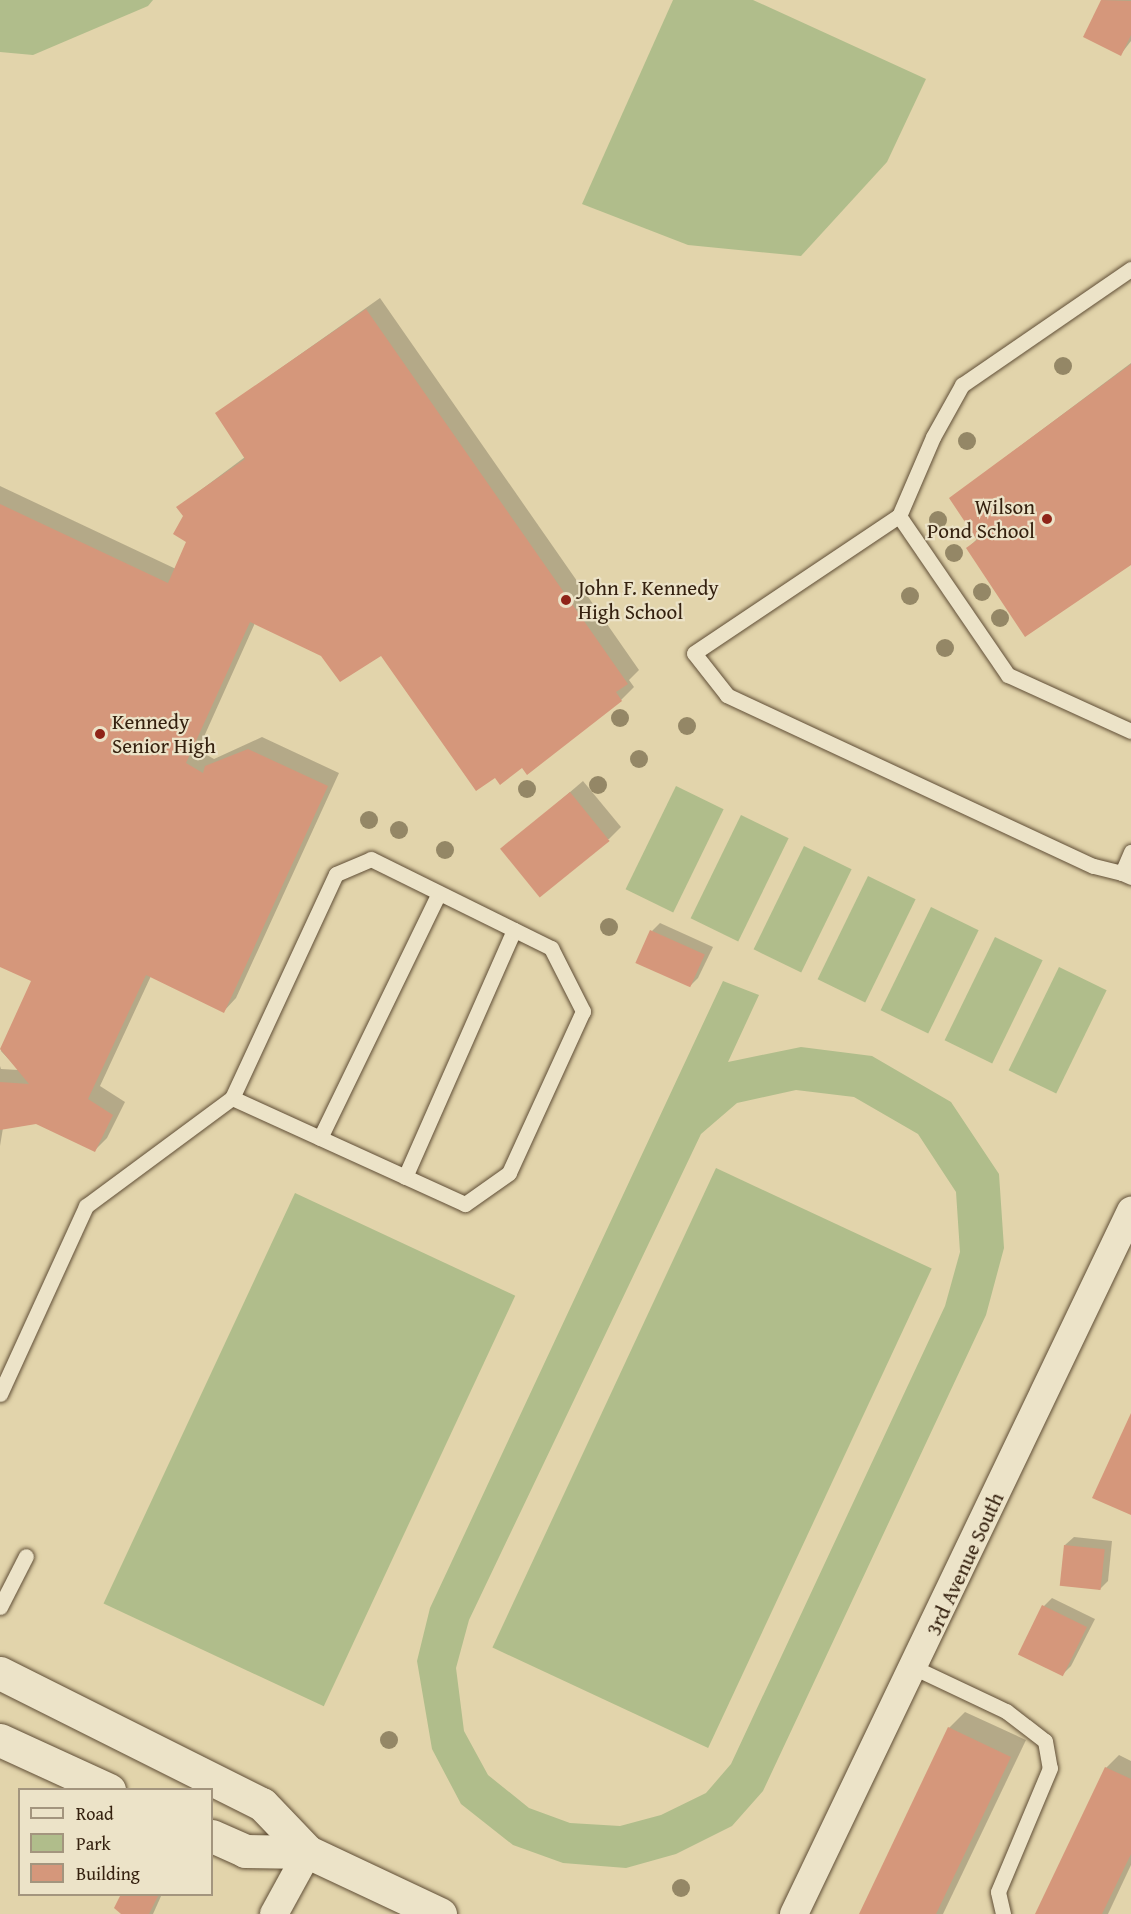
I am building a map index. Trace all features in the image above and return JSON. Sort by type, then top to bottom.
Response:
[{"type":"main road","points":[[0,1673],[262,1804],[308,1852],[440,1914]]},
{"type":"main road","points":[[0,1740],[105,1788]]},
{"type":"main road","points":[[213,1836],[245,1851],[308,1852]]},
{"type":"street","name":"3rd Avenue South","points":[[794,1914],[915,1668],[1131,1211]]},
{"type":"street","points":[[274,1914],[308,1852]]},
{"type":"lane","points":[[1131,268],[962,385],[898,516],[694,653],[727,695],[1093,866],[1126,875],[1131,852]]},
{"type":"lane","points":[[898,516],[1008,675],[1131,731]]},
{"type":"lane","points":[[0,1394],[86,1206],[232,1098],[336,874],[371,859],[551,948],[583,1011],[509,1173],[465,1204],[232,1098]]},
{"type":"lane","points":[[320,1138],[440,892]]},
{"type":"lane","points":[[405,1177],[514,930]]},
{"type":"lane","points":[[0,1607],[26,1556]]},
{"type":"lane","points":[[915,1668],[1006,1711],[1045,1741],[1050,1768],[998,1892],[1003,1914]]},
{"type":"green space","points":[[0,0],[153,0],[148,6],[33,55],[0,52]]},
{"type":"green space","points":[[673,0],[753,0],[926,79],[887,162],[801,256],[688,245],[582,204]]},
{"type":"green space","points":[[676,786],[724,809],[673,913],[626,889]]},
{"type":"green space","points":[[741,815],[789,838],[738,942],[691,918]]},
{"type":"green space","points":[[804,846],[852,869],[801,973],[754,949]]},
{"type":"green space","points":[[868,876],[916,899],[865,1003],[818,979]]},
{"type":"green space","points":[[931,907],[979,930],[928,1034],[881,1010]]},
{"type":"green space","points":[[995,937],[1043,960],[992,1064],[945,1040]]},
{"type":"green space","points":[[1059,967],[1107,990],[1056,1094],[1009,1070]]},
{"type":"green space","points":[[723,981],[759,995],[728,1062],[801,1047],[872,1056],[951,1102],[999,1174],[1004,1248],[986,1315],[763,1791],[732,1826],[676,1854],[626,1868],[563,1863],[513,1845],[461,1804],[432,1749],[417,1661],[430,1608]],"holes":[[[796,1090],[854,1097],[918,1134],[956,1192],[960,1252],[945,1306],[731,1764],[706,1793],[661,1815],[620,1826],[570,1823],[529,1808],[488,1775],[464,1731],[456,1668],[469,1620],[701,1134],[737,1103]]]},
{"type":"green space","points":[[716,1168],[932,1269],[708,1748],[492,1647]]},
{"type":"green space","points":[[295,1193],[515,1296],[324,1706],[104,1604]]},
{"type":"building","points":[[1101,0],[1131,1],[1131,35],[1121,56],[1083,37]]},
{"type":"building","name":"Kennedy Senior High","points":[[366,309],[628,684],[616,692],[622,701],[527,775],[522,768],[500,785],[495,778],[476,791],[381,656],[340,682],[321,656],[250,622],[186,763],[203,773],[205,766],[248,749],[328,786],[224,1013],[146,975],[88,1099],[113,1115],[95,1152],[36,1124],[0,1130],[0,1082],[29,1084],[0,1049],[31,981],[0,967],[0,504],[168,583],[186,542],[173,534],[183,516],[176,507],[245,459],[215,413]]},
{"type":"building","name":"Wilson Pond School","points":[[1131,364],[1131,565],[1025,637],[966,548],[977,540],[949,498]]},
{"type":"building","points":[[570,792],[610,841],[540,898],[500,849]]},
{"type":"building","points":[[650,930],[705,954],[690,987],[635,963]]},
{"type":"building","points":[[1131,1413],[1131,1515],[1092,1498]]},
{"type":"building","points":[[1064,1545],[1105,1549],[1100,1590],[1060,1586]]},
{"type":"building","points":[[1042,1605],[1087,1627],[1063,1676],[1018,1654]]},
{"type":"building","points":[[948,1727],[1011,1757],[936,1914],[859,1914]]},
{"type":"building","points":[[1105,1767],[1131,1779],[1131,1854],[1102,1914],[1035,1914]]},
{"type":"building","points":[[120,1896],[158,1896],[149,1914],[121,1914],[114,1908]]},
{"type":"place","name":"Wilson Pond School","points":[[1047,519]]},
{"type":"place","name":"John F. Kennedy High School","points":[[566,600]]},
{"type":"place","name":"Kennedy Senior High","points":[[100,734]]}]
